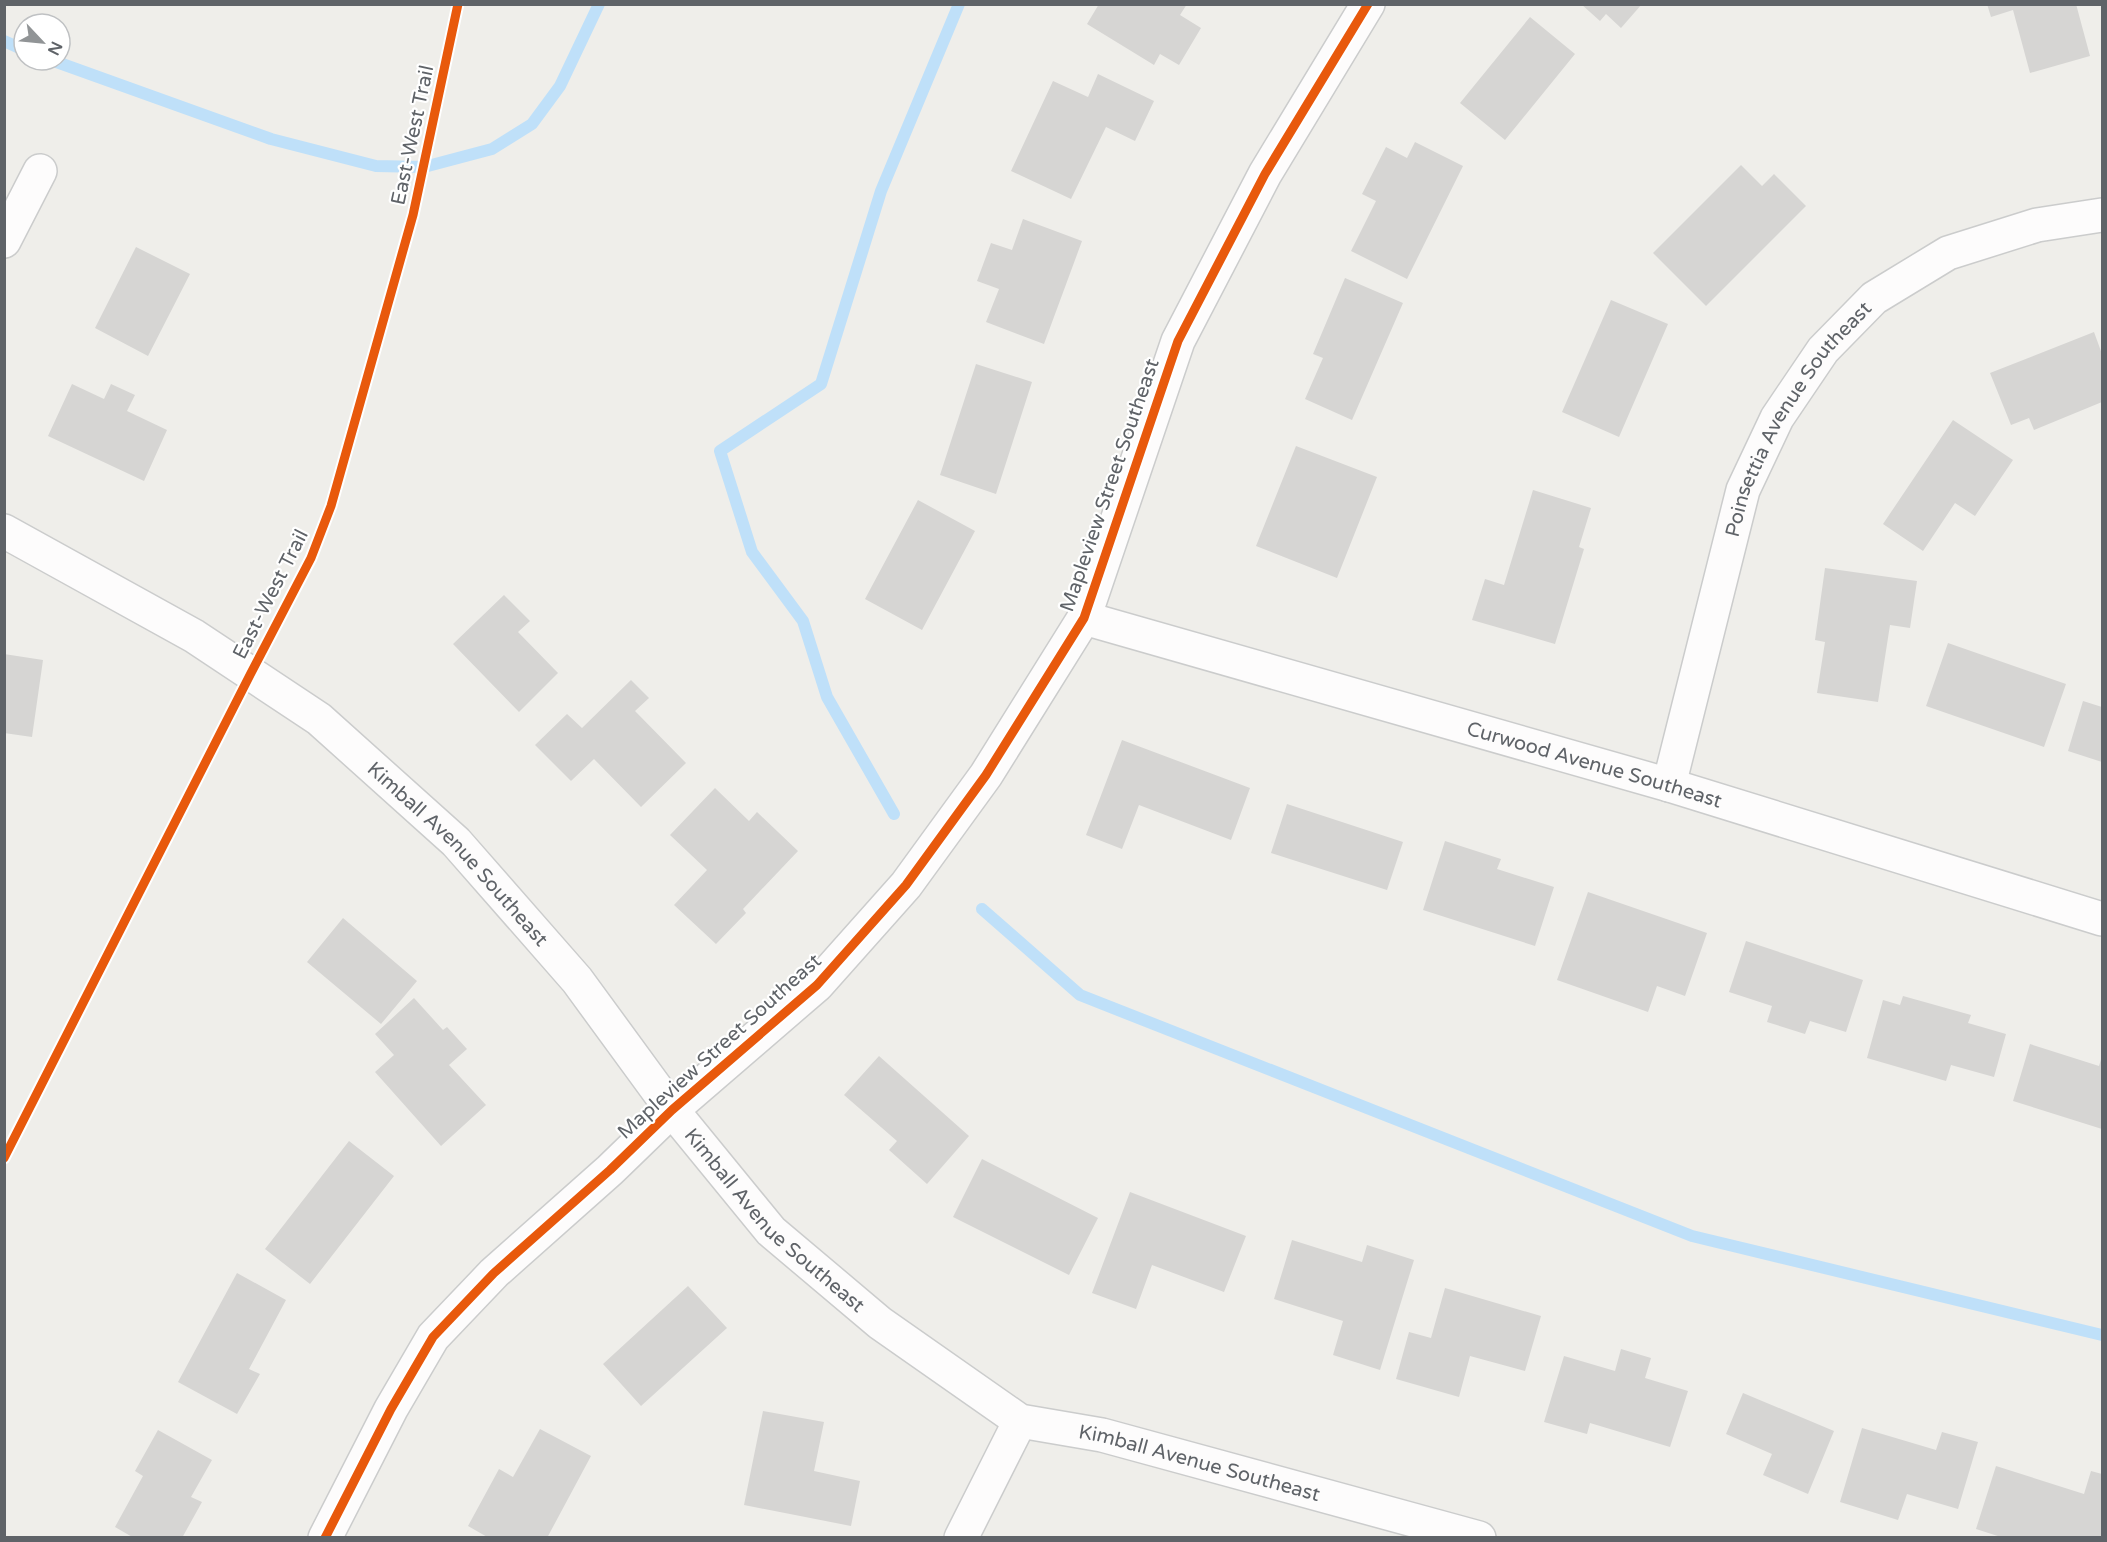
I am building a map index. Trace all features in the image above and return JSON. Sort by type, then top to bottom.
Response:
[{"type":"street","name":"Mapleview Street Southeast","points":[[325,1538],[391,1409],[433,1337],[494,1273],[610,1170],[672,1110],[817,985],[906,885],[986,775],[1084,618],[1178,341],[1264,174],[1368,4]]},
{"type":"street","points":[[4,241],[40,171]]},
{"type":"street","name":"Poinsettia Avenue Southeast","points":[[1669,785],[1743,490],[1777,418],[1823,350],[1874,298],[1948,253],[2037,225],[2103,215]]},
{"type":"street","name":"Kimball Avenue Southeast","points":[[4,531],[194,636],[320,719],[456,842],[577,980],[672,1110],[771,1231],[880,1323],[1020,1422],[1102,1435],[1479,1538]]},
{"type":"street","name":"Curwood Avenue Southeast","points":[[1084,618],[1669,785],[2103,919]]},
{"type":"street","points":[[961,1538],[1020,1422]]},
{"type":"building","points":[[1099,4],[1187,4],[1180,15],[1201,28],[1179,65],[1160,54],[1154,65],[1087,24]]},
{"type":"building","points":[[1581,4],[1642,4],[1621,28],[1606,14],[1600,21]]},
{"type":"building","points":[[1987,4],[2076,4],[2090,56],[2030,73],[2013,10],[1991,17]]},
{"type":"building","points":[[1530,17],[1575,54],[1505,140],[1460,103]]},
{"type":"building","points":[[1098,74],[1154,101],[1135,141],[1106,127],[1071,199],[1011,171],[1053,81],[1088,97]]},
{"type":"building","points":[[1415,142],[1463,166],[1407,279],[1351,251],[1376,201],[1362,194],[1386,147],[1407,158]]},
{"type":"building","points":[[1741,165],[1762,186],[1774,174],[1806,206],[1706,306],[1653,253]]},
{"type":"building","points":[[1023,219],[1082,241],[1044,344],[986,322],[999,289],[977,281],[991,243],[1012,250]]},
{"type":"building","points":[[136,247],[190,274],[148,356],[95,328]]},
{"type":"building","points":[[1345,278],[1403,303],[1352,420],[1305,399],[1323,358],[1313,354]]},
{"type":"building","points":[[1611,300],[1668,324],[1619,437],[1562,412]]},
{"type":"building","points":[[2094,332],[2102,354],[2102,402],[2034,430],[2029,418],[2011,425],[1990,373]]},
{"type":"building","points":[[976,364],[1032,382],[996,494],[940,475]]},
{"type":"building","points":[[72,384],[104,399],[111,384],[135,395],[127,411],[167,430],[144,481],[48,436]]},
{"type":"building","points":[[1953,420],[2013,460],[1975,516],[1955,503],[1923,551],[1883,524]]},
{"type":"building","points":[[1296,446],[1377,477],[1337,578],[1256,546]]},
{"type":"building","points":[[1533,490],[1591,508],[1579,547],[1584,549],[1555,644],[1472,620],[1485,579],[1504,585]]},
{"type":"building","points":[[918,500],[975,531],[922,630],[865,599]]},
{"type":"building","points":[[1825,568],[1917,581],[1910,628],[1890,625],[1878,702],[1817,693],[1825,642],[1815,640]]},
{"type":"building","points":[[504,595],[530,621],[518,632],[558,673],[519,712],[453,644]]},
{"type":"building","points":[[1948,643],[2066,684],[2044,747],[1926,706]]},
{"type":"building","points":[[4,654],[43,660],[32,737],[4,733]]},
{"type":"building","points":[[631,680],[649,698],[635,711],[686,763],[641,807],[594,759],[571,781],[535,745],[567,714],[582,728]]},
{"type":"building","points":[[2083,701],[2102,707],[2102,762],[2068,751]]},
{"type":"building","points":[[1122,740],[1250,788],[1231,840],[1139,805],[1122,849],[1086,835]]},
{"type":"building","points":[[715,788],[749,821],[757,812],[798,851],[743,909],[746,913],[716,944],[674,905],[707,870],[670,835]]},
{"type":"building","points":[[1287,804],[1403,842],[1387,890],[1271,853]]},
{"type":"building","points":[[1445,841],[1501,859],[1497,869],[1554,887],[1535,946],[1423,910]]},
{"type":"building","points":[[1588,892],[1707,933],[1685,996],[1657,986],[1648,1012],[1557,980]]},
{"type":"building","points":[[343,918],[417,981],[381,1024],[307,962]]},
{"type":"building","points":[[1746,941],[1863,980],[1846,1032],[1810,1021],[1805,1034],[1767,1022],[1772,1006],[1729,992]]},
{"type":"building","points":[[1903,996],[1971,1015],[1968,1023],[2006,1034],[1994,1077],[1951,1065],[1946,1081],[1867,1058],[1883,1000],[1900,1005]]},
{"type":"building","points":[[414,998],[443,1030],[447,1027],[467,1049],[449,1065],[486,1105],[441,1146],[375,1072],[394,1055],[375,1034]]},
{"type":"building","points":[[2030,1044],[2099,1066],[2102,1056],[2102,1129],[2013,1101]]},
{"type":"building","points":[[879,1056],[969,1136],[927,1184],[889,1150],[897,1141],[844,1095]]},
{"type":"building","points":[[349,1141],[394,1176],[310,1284],[265,1249]]},
{"type":"building","points":[[982,1159],[1098,1218],[1069,1275],[953,1217]]},
{"type":"building","points":[[1130,1192],[1246,1236],[1224,1292],[1152,1265],[1136,1309],[1092,1293]]},
{"type":"building","points":[[1292,1240],[1362,1262],[1367,1245],[1414,1260],[1380,1370],[1333,1355],[1343,1321],[1274,1299]]},
{"type":"building","points":[[237,1273],[286,1300],[249,1369],[260,1374],[237,1414],[178,1382]]},
{"type":"building","points":[[688,1286],[727,1328],[641,1406],[603,1364]]},
{"type":"building","points":[[1445,1288],[1541,1316],[1525,1371],[1470,1356],[1459,1397],[1396,1379],[1409,1332],[1431,1338]]},
{"type":"building","points":[[1621,1349],[1651,1358],[1645,1378],[1688,1391],[1670,1447],[1590,1423],[1587,1434],[1544,1422],[1564,1356],[1615,1371]]},
{"type":"building","points":[[1743,1393],[1834,1431],[1808,1494],[1763,1475],[1772,1454],[1726,1434]]},
{"type":"building","points":[[763,1411],[824,1422],[814,1471],[860,1481],[851,1526],[744,1505]]},
{"type":"building","points":[[1862,1428],[1936,1450],[1942,1432],[1978,1442],[1958,1509],[1907,1494],[1898,1520],[1840,1502]]},
{"type":"building","points":[[540,1429],[591,1456],[547,1538],[489,1538],[468,1526],[499,1469],[513,1477]]},
{"type":"building","points":[[158,1430],[212,1460],[191,1497],[202,1502],[182,1538],[134,1538],[115,1527],[143,1476],[135,1471]]},
{"type":"building","points":[[1996,1466],[2084,1494],[2091,1471],[2102,1474],[2102,1538],[2004,1538],[1976,1529]]},
{"type":"waterway","points":[[72,68],[271,139],[376,166],[424,167],[492,149],[532,124],[560,86],[599,4]]},
{"type":"waterway","points":[[894,814],[827,697],[803,621],[752,552],[720,451],[821,384],[881,191],[959,4]]},
{"type":"waterway","points":[[4,41],[12,45]]},
{"type":"waterway","points":[[982,909],[1080,995],[1692,1236],[2102,1335]]},
{"type":"cycle path","name":"East-West Trail","points":[[4,1158],[311,558],[331,506],[413,215],[458,4]]},
{"type":"cycle path","points":[[325,1538],[391,1409],[433,1337],[494,1273],[610,1170],[672,1110],[817,985],[906,885],[986,775],[1084,618],[1178,341],[1265,174],[1368,4]]}]
